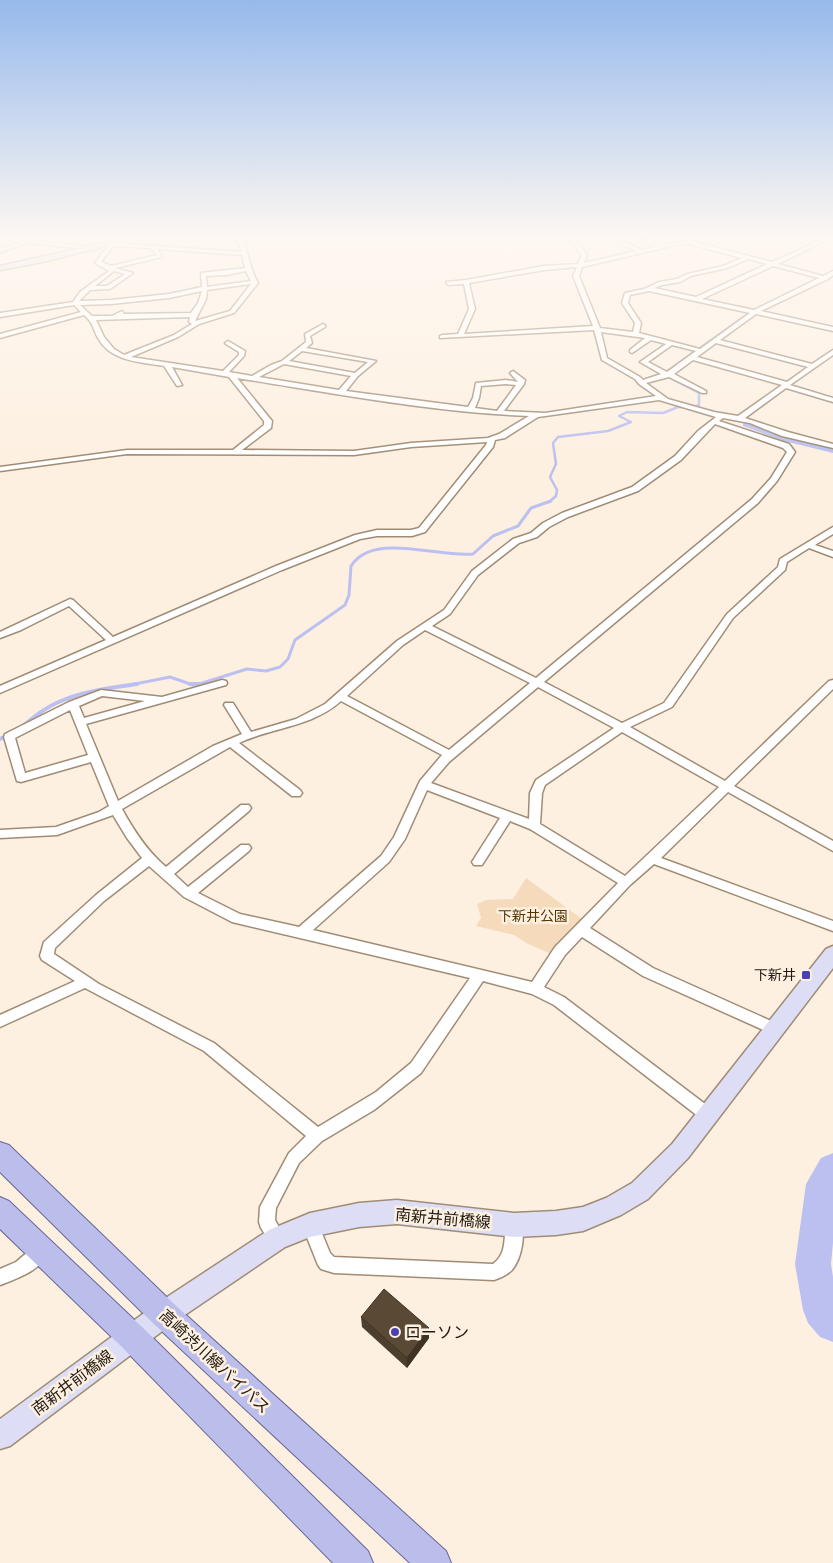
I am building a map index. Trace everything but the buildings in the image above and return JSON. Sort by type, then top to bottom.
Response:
[{"type":"main road","name":"南新井前橋線","points":[[0,1436],[164,1314],[277,1238],[310,1225],[359,1215],[398,1212],[514,1225],[565,1222],[583,1218],[613,1207],[640,1191],[658,1174],[708,1115],[833,954]]},
{"type":"main road","name":"高崎渋川線バイパス","points":[[0,1154],[164,1314],[434,1563]]},
{"type":"main road","points":[[0,1210],[44,1250],[132,1337],[356,1563]]},
{"type":"street","points":[[0,315],[19,312]]},
{"type":"street","points":[[117,316],[124,312]]},
{"type":"street","points":[[194,312],[192,322],[197,323]]},
{"type":"street","points":[[124,357],[176,336],[197,323],[232,312]]},
{"type":"street","points":[[461,334],[470,312]]},
{"type":"street","points":[[591,312],[598,329],[604,359],[638,378],[641,383],[665,399]]},
{"type":"street","points":[[631,312],[638,323],[636,334]]},
{"type":"street","points":[[747,312],[833,329]]},
{"type":"street","points":[[0,336],[84,313],[92,318],[100,338],[112,350],[124,357],[341,392],[499,413],[536,415],[659,398],[719,419],[786,446],[791,452],[774,479],[755,501],[450,755],[424,784],[399,839],[385,859],[301,933]]},
{"type":"street","points":[[641,383],[668,375],[694,358],[752,313]]},
{"type":"street","points":[[92,318],[192,315]]},
{"type":"street","points":[[253,378],[284,362],[302,349],[309,343],[307,335],[323,326]]},
{"type":"street","points":[[442,337],[461,334],[598,329],[636,334],[702,351]]},
{"type":"street","points":[[632,351],[650,338]]},
{"type":"street","points":[[716,341],[812,366]]},
{"type":"street","points":[[224,374],[242,355],[242,351],[228,343]]},
{"type":"street","points":[[670,343],[643,362],[704,392]]},
{"type":"street","points":[[302,349],[373,361],[356,375],[341,392]]},
{"type":"street","points":[[740,418],[833,352]]},
{"type":"street","points":[[694,358],[833,400]]},
{"type":"street","points":[[284,362],[356,375]]},
{"type":"street","points":[[167,365],[179,385]]},
{"type":"street","points":[[499,413],[521,384],[522,380],[512,373]]},
{"type":"street","points":[[232,375],[234,381],[244,388],[256,408],[268,421],[268,426],[234,453]]},
{"type":"street","points":[[470,410],[476,398],[478,384],[506,382],[521,384]]},
{"type":"street","points":[[0,469],[127,452],[354,453],[411,445],[492,439],[502,436],[536,415]]},
{"type":"street","points":[[0,834],[57,831],[84,823],[115,808],[231,742],[300,722],[313,716],[341,697],[400,643],[447,612],[475,573],[516,541],[534,535],[546,525],[566,515],[635,489],[678,458],[701,433],[719,419],[740,418],[785,434],[833,446]]},
{"type":"street","points":[[0,690],[279,568],[358,537],[377,533],[412,533],[422,530],[454,492],[492,439]]},
{"type":"street","points":[[534,826],[536,793],[540,783],[636,719],[668,705],[730,616],[782,568],[783,561],[833,530]]},
{"type":"street","points":[[808,545],[833,554]]},
{"type":"street","points":[[0,635],[70,602],[111,640]]},
{"type":"street","points":[[424,626],[623,728],[833,847]]},
{"type":"street","points":[[80,722],[222,682]]},
{"type":"street","points":[[535,989],[560,951],[580,929],[626,882],[833,683]]},
{"type":"street","points":[[94,757],[21,778],[9,737],[73,704],[101,692],[162,700]]},
{"type":"street","points":[[341,697],[450,755]]},
{"type":"street","points":[[73,704],[115,808],[131,836],[149,859],[188,894],[237,918],[535,989],[559,1001],[708,1115]]},
{"type":"street","points":[[229,705],[248,736]]},
{"type":"street","points":[[231,742],[296,792]]},
{"type":"street","points":[[424,784],[534,826],[626,882]]},
{"type":"street","points":[[166,874],[245,808]]},
{"type":"street","points":[[478,862],[507,816]]},
{"type":"street","points":[[188,894],[245,848]]},
{"type":"street","points":[[149,859],[100,898],[49,946],[47,956],[94,988],[209,1047],[317,1136]]},
{"type":"street","points":[[652,859],[833,926]]},
{"type":"street","points":[[580,929],[648,972],[775,1029]]},
{"type":"street","points":[[277,1238],[267,1222],[268,1207],[294,1158],[317,1136],[344,1121],[406,1078],[416,1068],[479,975]]},
{"type":"street","points":[[0,1021],[72,990],[86,981]]},
{"type":"street","points":[[310,1225],[327,1263],[334,1265],[494,1272],[501,1270],[510,1259],[514,1225]]},
{"type":"street","points":[[0,1276],[22,1268],[44,1250]]},
{"type":"green space","name":"下新井公園","points":[[526,878],[582,919],[549,953],[526,943],[514,935],[476,926],[481,918],[477,904],[486,900],[513,899]]},
{"type":"waterway","points":[[0,313],[7,312]]},
{"type":"waterway","points":[[688,356],[747,314]]},
{"type":"waterway","points":[[550,501],[556,496],[557,490],[550,477],[556,464],[553,443],[558,437],[608,431],[631,422],[619,416],[627,412],[663,413],[678,407],[694,407],[699,405],[699,393],[670,378],[666,372],[690,355]]},
{"type":"waterway","points":[[746,424],[787,439],[833,450]]},
{"type":"waterway","points":[[199,684],[247,669],[266,671],[280,667],[288,659],[295,640],[345,605],[349,595],[351,566],[361,556],[374,550],[390,548],[473,554],[493,536],[518,526],[531,508],[550,501]]},
{"type":"waterway","points":[[130,685],[170,677],[190,684]]},
{"type":"waterway","points":[[22,727],[56,703],[98,690],[137,684]]},
{"type":"waterway","points":[[190,684],[199,684]]},
{"type":"waterway","points":[[199,684],[204,684]]},
{"type":"waterway","points":[[0,739],[7,736]]},
{"type":"waterway","points":[[833,1169],[823,1184],[813,1264],[821,1310],[833,1324]]},
{"type":"place","name":"下新井","points":[[806,975]]},
{"type":"place","name":"ローソン","points":[[395,1332]]}]
